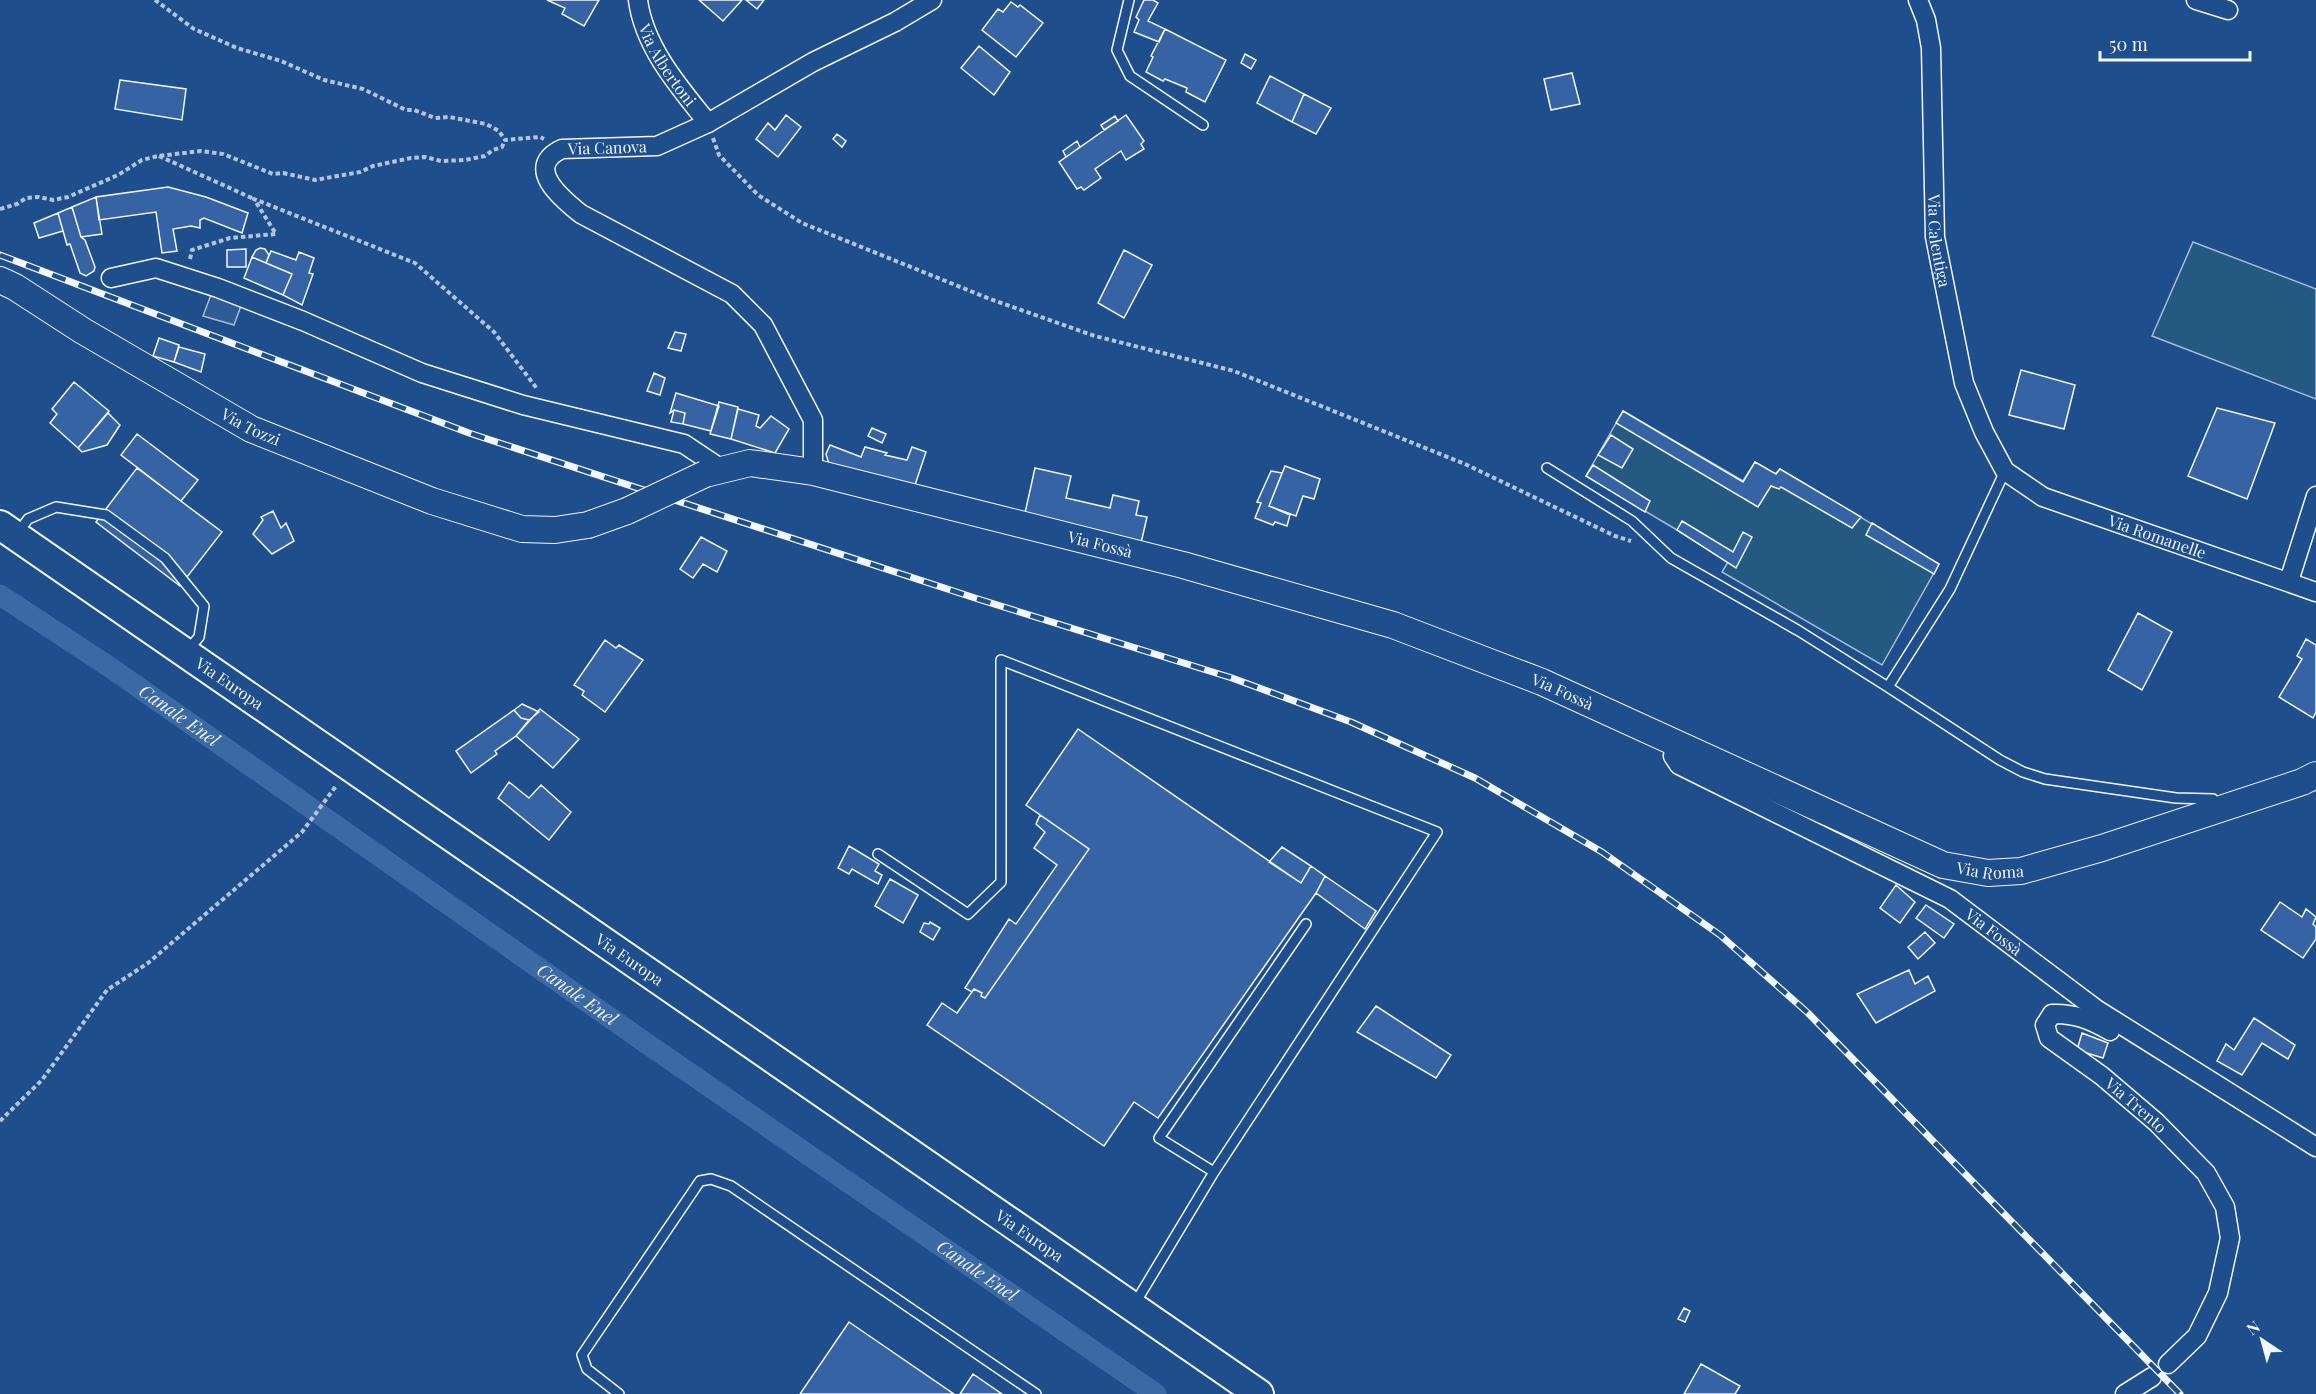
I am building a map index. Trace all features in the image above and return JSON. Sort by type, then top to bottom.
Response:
[{"type":"main road","name":"Via Tozzi","points":[[0,280],[251,429],[432,501],[522,529],[555,530],[588,525],[627,511]]},
{"type":"main road","name":"Via Fossà","points":[[627,511],[714,472],[750,463],[813,472],[1183,565],[1394,625],[1542,682],[1675,743]]},
{"type":"main road","name":"Via Europa","points":[[8,530],[1259,1394]]},
{"type":"main road","name":"Via Roma","points":[[1675,743],[1942,865],[1988,873],[2021,871],[2056,862],[2302,782],[2316,775]]},
{"type":"street","name":"Via Albertoni","points":[[638,0],[641,19],[669,74],[708,123]]},
{"type":"street","name":"Via Canova","points":[[813,472],[813,420],[763,325],[732,294],[581,214],[562,200],[550,186],[546,174],[547,160],[553,153],[562,149],[657,146],[708,123],[813,62],[895,22],[932,0]]},
{"type":"street","name":"Via Calentiga","points":[[1918,0],[1926,20],[1932,69],[1935,237],[1964,383],[1984,432],[2005,471]]},
{"type":"street","points":[[2196,0],[2228,10]]},
{"type":"street","points":[[111,278],[156,268],[218,288],[303,321],[422,373],[523,405],[684,444],[714,472]]},
{"type":"street","name":"Via Romanelle","points":[[2005,471],[2043,497],[2316,592]]},
{"type":"street","points":[[2289,581],[2316,496]]},
{"type":"street","name":"Via Fossà","points":[[1675,743],[1672,756],[1679,765],[1950,899],[2096,1009],[2316,1147]]},
{"type":"street","name":"Via Trento","points":[[2168,1364],[2198,1336],[2218,1293],[2230,1238],[2225,1207],[2205,1173],[2156,1122],[2111,1084],[2049,1038],[2045,1025],[2052,1014],[2067,1013],[2090,1020],[2183,1074],[2211,1081]]},
{"type":"street","points":[[2125,1394],[2152,1377]]},
{"type":"lane","points":[[1129,0],[1117,50],[1130,76],[1203,126]]},
{"type":"lane","points":[[1547,468],[1632,521],[1662,550],[1682,564],[1799,631],[2000,760],[2023,772],[2045,779],[2133,792],[2213,800],[2221,808]]},
{"type":"lane","points":[[1888,687],[1950,589],[2005,471]]},
{"type":"lane","points":[[8,530],[56,507],[106,515],[165,558],[204,606],[200,637],[185,652]]},
{"type":"lane","points":[[878,854],[968,914],[1001,882],[1000,660],[1437,832],[1214,1172],[1133,1307]]},
{"type":"lane","points":[[1214,1172],[1159,1138],[1306,924]]},
{"type":"lane","points":[[619,1394],[587,1369],[582,1355],[700,1181],[711,1179],[731,1186],[1036,1394]]},
{"type":"path","points":[[155,0],[194,29],[237,48],[281,61],[324,80],[363,89],[406,111],[414,110],[435,118],[450,117],[486,124],[499,131],[505,140]]},
{"type":"path","points":[[708,123],[719,155],[758,195],[802,223],[990,299],[1085,332],[1234,371],[1465,464],[1615,536],[1662,550]]},
{"type":"path","points":[[505,140],[540,137],[562,149]]},
{"type":"path","points":[[0,209],[17,204],[26,198],[39,197],[53,200],[68,197],[118,175],[141,160],[158,156],[201,151],[223,154],[273,174],[283,173],[315,180],[360,172],[373,166],[411,158],[425,157],[441,161],[484,156],[502,147],[505,140]]},
{"type":"path","points":[[158,156],[254,199],[416,263],[494,332],[556,413]]},
{"type":"path","points":[[186,278],[192,250],[230,238],[276,234],[254,199]]},
{"type":"path","points":[[0,1121],[42,1080],[106,990],[148,963],[302,832],[337,785]]},
{"type":"shaded area","points":[[2193,242],[2316,289],[2316,399],[2152,336]]},
{"type":"shaded area","points":[[212,292],[242,303],[234,325],[203,316]]},
{"type":"shaded area","points":[[1623,411],[1743,481],[1755,462],[1775,474],[1780,469],[1939,564],[1882,665],[1722,572],[1728,562],[1586,476]]},
{"type":"building","points":[[547,0],[599,0],[584,26],[562,14],[565,8]]},
{"type":"building","points":[[699,0],[742,0],[723,21]]},
{"type":"building","points":[[746,0],[764,0],[757,9]]},
{"type":"building","points":[[1144,0],[1153,0],[1158,3],[1148,21],[1165,29],[1159,42],[1134,32],[1139,20],[1136,17]]},
{"type":"building","points":[[1011,2],[1018,7],[1020,5],[1043,23],[1016,57],[982,30],[998,9],[1003,12]]},
{"type":"building","points":[[1165,29],[1226,60],[1205,102],[1186,92],[1187,88],[1165,79],[1163,81],[1146,72],[1153,57],[1151,56]]},
{"type":"building","points":[[979,46],[1010,72],[994,95],[961,68]]},
{"type":"building","points":[[1245,54],[1256,60],[1251,69],[1241,63]]},
{"type":"building","points":[[1572,73],[1580,104],[1551,110],[1544,79]]},
{"type":"building","points":[[1270,76],[1304,94],[1292,122],[1257,103]]},
{"type":"building","points":[[120,80],[186,89],[182,120],[115,109]]},
{"type":"building","points":[[1304,94],[1331,108],[1316,134],[1292,122]]},
{"type":"building","points":[[786,115],[801,127],[778,157],[756,139],[768,123],[775,130]]},
{"type":"building","points":[[1126,115],[1144,141],[1141,144],[1144,149],[1126,160],[1121,151],[1095,169],[1101,178],[1084,190],[1081,187],[1077,189],[1059,162]]},
{"type":"building","points":[[1115,116],[1118,121],[1104,130],[1101,125]]},
{"type":"building","points":[[837,134],[846,141],[842,147],[833,139]]},
{"type":"building","points":[[1077,141],[1080,147],[1066,157],[1063,151]]},
{"type":"building","points":[[168,187],[206,197],[248,213],[242,233],[204,218],[200,220],[200,228],[191,226],[173,229],[177,251],[162,253],[156,212],[99,220],[96,197]]},
{"type":"building","points":[[96,197],[102,234],[81,237],[72,207]]},
{"type":"building","points":[[72,207],[81,237],[85,240],[95,267],[94,271],[86,276],[80,273],[70,244],[67,245],[58,213]]},
{"type":"building","points":[[58,213],[63,231],[39,238],[34,223]]},
{"type":"building","points":[[260,248],[265,249],[269,255],[266,263],[252,257]]},
{"type":"building","points":[[246,249],[246,267],[227,267],[227,250]]},
{"type":"building","points":[[1124,250],[1152,265],[1124,318],[1098,303]]},
{"type":"building","points":[[271,251],[296,260],[299,252],[314,258],[309,273],[313,274],[302,305],[283,295],[292,274],[266,263]]},
{"type":"building","points":[[252,257],[292,274],[283,295],[244,278]]},
{"type":"building","points":[[675,332],[686,334],[681,351],[668,348]]},
{"type":"building","points":[[159,338],[179,345],[174,362],[153,356]]},
{"type":"building","points":[[179,347],[205,354],[201,372],[174,362]]},
{"type":"building","points":[[2021,370],[2075,385],[2064,429],[2009,415]]},
{"type":"building","points":[[654,373],[665,378],[660,395],[647,391]]},
{"type":"building","points":[[74,382],[109,411],[78,448],[50,423],[57,414],[52,409]]},
{"type":"building","points":[[676,393],[719,406],[711,431],[683,424],[685,413],[674,410],[670,413]]},
{"type":"building","points":[[719,402],[738,407],[731,439],[710,434]]},
{"type":"building","points":[[2217,408],[2275,423],[2247,499],[2188,476]]},
{"type":"building","points":[[738,409],[759,415],[756,426],[760,428],[771,416],[789,429],[775,453],[731,439]]},
{"type":"building","points":[[674,410],[685,413],[683,424],[671,422]]},
{"type":"building","points":[[1623,411],[1743,482],[1755,462],[1776,474],[1780,469],[1861,517],[1852,528],[1781,487],[1779,489],[1771,486],[1758,507],[1616,423]]},
{"type":"building","points":[[108,413],[120,425],[107,445],[82,452],[78,448]]},
{"type":"building","points":[[872,428],[886,434],[882,443],[868,436]]},
{"type":"building","points":[[137,434],[198,480],[181,501],[121,455]]},
{"type":"building","points":[[1611,435],[1633,449],[1622,468],[1598,455]]},
{"type":"building","points":[[830,445],[861,457],[865,447],[907,460],[912,447],[926,452],[914,488],[829,464],[826,454]]},
{"type":"building","points":[[1593,465],[1650,501],[1645,512],[1586,476]]},
{"type":"building","points":[[1285,466],[1320,479],[1314,499],[1303,496],[1296,516],[1269,506]]},
{"type":"building","points":[[137,468],[222,532],[180,586],[96,522]]},
{"type":"building","points":[[1035,468],[1071,476],[1066,498],[1110,508],[1113,495],[1139,501],[1136,515],[1147,517],[1141,543],[1025,513]]},
{"type":"building","points":[[1271,471],[1282,473],[1269,506],[1290,515],[1287,526],[1275,522],[1273,525],[1255,518],[1261,503],[1257,502]]},
{"type":"building","points":[[273,511],[281,528],[286,523],[294,541],[272,554],[253,534],[263,520],[261,517]]},
{"type":"building","points":[[1682,521],[1733,552],[1743,532],[1752,537],[1736,568],[1677,530]]},
{"type":"building","points":[[1872,523],[1939,564],[1934,574],[1866,535]]},
{"type":"building","points":[[701,537],[727,551],[717,572],[703,564],[693,578],[680,569]]},
{"type":"building","points":[[2138,613],[2172,632],[2142,690],[2108,670]]},
{"type":"building","points":[[2306,639],[2316,645],[2316,712],[2313,718],[2279,697],[2302,659],[2297,656]]},
{"type":"building","points":[[605,640],[616,648],[619,645],[643,660],[605,712],[582,695],[584,691],[574,685]]},
{"type":"building","points":[[522,704],[539,712],[529,720],[521,718],[514,710]]},
{"type":"building","points":[[540,709],[579,739],[553,768],[516,736]]},
{"type":"building","points":[[514,710],[521,718],[529,720],[516,736],[495,751],[497,754],[471,773],[456,751]]},
{"type":"building","points":[[1078,729],[1301,883],[1311,866],[1325,876],[1316,893],[1158,1118],[1134,1102],[1104,1146],[927,1025],[942,1003],[957,1013],[974,989],[982,993],[981,996],[985,998],[1089,849],[1026,805]]},
{"type":"building","points":[[509,782],[529,798],[541,785],[571,812],[549,840],[498,798]]},
{"type":"building","points":[[1040,815],[1089,849],[985,998],[981,996],[982,993],[974,989],[972,992],[965,988],[1009,919],[1016,924],[1057,865],[1034,848],[1045,832],[1036,824]]},
{"type":"building","points":[[849,846],[879,864],[875,871],[882,875],[878,884],[852,869],[849,874],[838,868]]},
{"type":"building","points":[[1282,847],[1311,866],[1301,883],[1269,862]]},
{"type":"building","points":[[1325,876],[1376,911],[1365,929],[1316,893]]},
{"type":"building","points":[[890,879],[918,895],[903,923],[875,906]]},
{"type":"building","points":[[1896,885],[1915,902],[1900,923],[1880,908]]},
{"type":"building","points":[[2280,902],[2302,917],[2306,909],[2316,917],[2313,924],[2316,927],[2316,939],[2303,958],[2261,930]]},
{"type":"building","points":[[1926,905],[1954,924],[1944,938],[1916,918]]},
{"type":"building","points":[[930,922],[940,928],[933,940],[920,932],[924,923],[929,924]]},
{"type":"building","points":[[1925,932],[1935,943],[1918,959],[1908,947]]},
{"type":"building","points":[[1909,970],[1915,984],[1928,976],[1935,991],[1876,1023],[1857,994]]},
{"type":"building","points":[[1376,1006],[1451,1055],[1436,1078],[1357,1032]]},
{"type":"building","points":[[2254,1018],[2295,1045],[2288,1059],[2262,1043],[2242,1075],[2217,1061],[2226,1044],[2234,1050]]},
{"type":"building","points":[[2082,1033],[2108,1043],[2103,1058],[2077,1050]]},
{"type":"building","points":[[1684,1308],[1690,1311],[1685,1322],[1678,1319]]},
{"type":"building","points":[[849,1322],[954,1394],[800,1394]]},
{"type":"building","points":[[1701,1364],[1740,1386],[1735,1394],[1684,1394]]},
{"type":"building","points":[[973,1374],[1002,1394],[960,1394]]},
{"type":"waterway","name":"Canale Enel","points":[[0,595],[111,668],[643,1041],[1156,1394]]},
{"type":"railway","points":[[0,255],[469,433],[978,599],[1232,678],[1351,722],[1475,778],[1602,852],[1720,935],[1808,1013],[2180,1394]]}]
